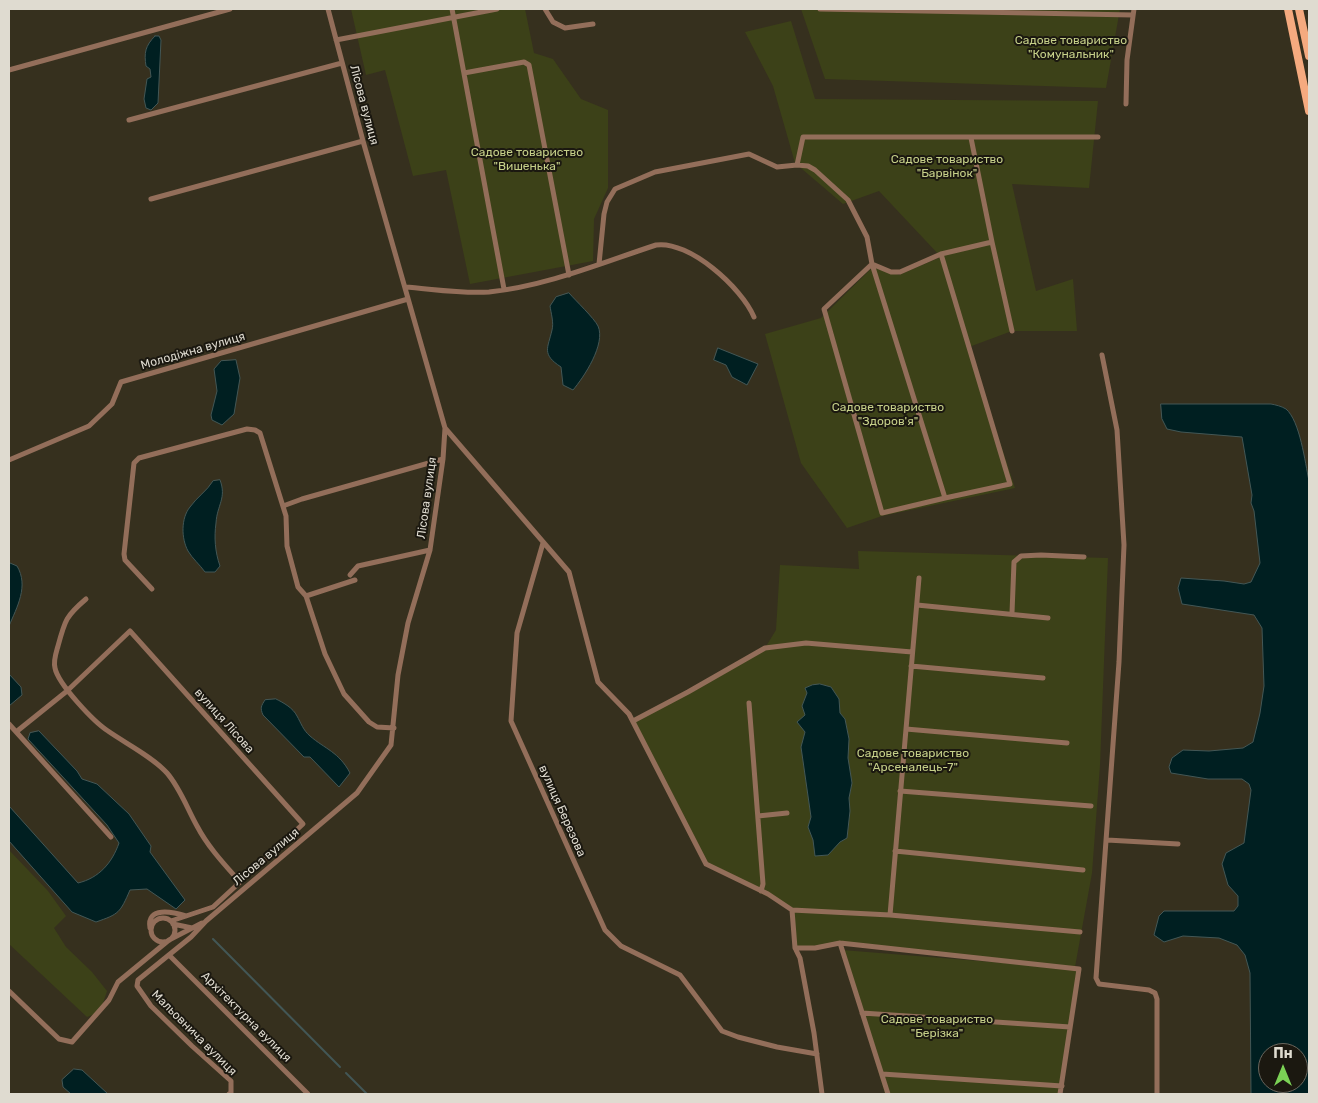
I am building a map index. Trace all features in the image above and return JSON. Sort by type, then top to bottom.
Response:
[{"type":"main road","points":[[1288,9],[1309,111]]},
{"type":"main road","points":[[1299,9],[1309,56]]},
{"type":"street","points":[[9,70],[230,9]]},
{"type":"street","name":"Лісова вулиця","points":[[206,921],[357,793],[391,745],[398,675],[408,623],[430,550],[443,459],[445,428],[328,9]]},
{"type":"street","points":[[452,9],[504,289]]},
{"type":"street","points":[[336,40],[497,9]]},
{"type":"street","points":[[544,9],[553,22],[565,28],[593,24]]},
{"type":"street","points":[[820,9],[1133,15]]},
{"type":"street","points":[[1118,15],[1119,9]]},
{"type":"street","points":[[1126,104],[1127,60],[1134,9]]},
{"type":"street","points":[[464,73],[528,62],[569,276]]},
{"type":"street","points":[[129,120],[342,63]]},
{"type":"street","points":[[797,165],[802,137],[1098,137]]},
{"type":"street","points":[[971,138],[1012,331]]},
{"type":"street","points":[[151,199],[364,141]]},
{"type":"street","points":[[599,264],[607,202],[615,189],[654,172],[749,154],[777,167],[797,165],[808,166],[815,170],[848,200],[867,237],[872,264],[945,498]]},
{"type":"street","points":[[872,264],[892,272],[900,272],[941,254],[992,242]]},
{"type":"street","points":[[405,287],[488,292],[569,276],[664,243],[673,245],[702,260],[725,278],[748,304],[754,317]]},
{"type":"street","points":[[872,264],[824,308],[882,513],[1010,484],[941,254]]},
{"type":"street","name":"Молодіжна вулиця","points":[[9,460],[88,426],[112,404],[121,382],[408,299]]},
{"type":"street","points":[[1102,355],[1117,430],[1124,545],[1119,662],[1096,978],[1100,984],[1149,990],[1155,994],[1157,999],[1157,1094]]},
{"type":"street","points":[[445,428],[569,572],[598,682],[629,714],[706,864],[761,891],[792,910],[890,915],[1080,932]]},
{"type":"street","points":[[152,589],[125,560],[124,554],[134,463],[139,458],[247,430],[255,430],[260,433],[286,516],[287,546],[298,587],[306,596],[325,654],[344,694],[369,722],[376,727],[394,728]]},
{"type":"street","points":[[283,506],[443,459]]},
{"type":"street","name":"вулиця Березова","points":[[543,543],[517,633],[510,721],[605,930],[621,946],[680,975],[722,1031],[776,1047],[817,1054]]},
{"type":"street","points":[[350,575],[358,566],[430,550]]},
{"type":"street","points":[[1012,613],[1014,562],[1021,556],[1084,557]]},
{"type":"street","points":[[890,915],[919,578]]},
{"type":"street","points":[[306,596],[355,580]]},
{"type":"street","points":[[86,599],[64,621],[55,658],[54,667],[57,676],[67,691],[106,730],[141,752],[166,772],[182,795],[196,826],[213,853],[240,882],[213,907],[172,922]]},
{"type":"street","points":[[917,605],[1048,618]]},
{"type":"street","name":"вулиця Лісова","points":[[67,691],[130,632],[303,824],[240,882]]},
{"type":"street","points":[[633,721],[765,648],[806,643],[912,652]]},
{"type":"street","points":[[911,666],[1043,678]]},
{"type":"street","points":[[16,732],[67,691]]},
{"type":"street","points":[[749,703],[763,884],[761,891]]},
{"type":"street","points":[[9,724],[111,838]]},
{"type":"street","points":[[906,729],[1066,743]]},
{"type":"street","points":[[900,790],[1091,806]]},
{"type":"street","points":[[758,816],[787,813]]},
{"type":"street","points":[[1107,840],[1178,844]]},
{"type":"street","points":[[895,851],[1083,870]]},
{"type":"street","points":[[792,910],[795,948],[800,958],[822,1094]]},
{"type":"street","points":[[187,916],[171,912],[161,912],[153,915],[149,926],[151,932],[158,941],[169,940],[206,921]]},
{"type":"street","points":[[151,932],[153,924],[159,919],[168,919],[193,928]]},
{"type":"street","points":[[169,955],[192,937],[206,921]]},
{"type":"street","points":[[9,991],[59,1038],[72,1042],[109,1000],[118,982],[174,935],[172,922]]},
{"type":"street","points":[[795,948],[815,948],[840,943],[1079,970],[1060,1094]]},
{"type":"street","points":[[840,943],[888,1094]]},
{"type":"street","name":"Мальовнича вулиця","points":[[169,955],[138,980],[136,986],[151,1006],[231,1081],[231,1092],[229,1094]]},
{"type":"street","name":"Архітектурна вулиця","points":[[169,955],[308,1094]]},
{"type":"street","points":[[862,1013],[1070,1026]]},
{"type":"street","points":[[882,1074],[1062,1086]]},
{"type":"green space","name":"Садове товариство \"Вишенька\"","points":[[351,9],[525,9],[534,53],[553,59],[581,99],[608,110],[608,188],[594,219],[593,261],[470,284],[446,170],[413,176],[385,70],[366,75]]},
{"type":"green space","name":"Садове товариство \"Комунальник\"","points":[[801,9],[1120,9],[1106,88],[825,79]]},
{"type":"green space","points":[[791,21],[815,99],[1098,101],[1089,188],[1012,184],[1036,291],[1073,279],[1077,331],[1012,331],[969,347],[1015,488],[882,516],[847,528],[801,463],[765,334],[821,318],[875,265],[899,275],[941,257],[879,191],[843,204],[795,163],[773,86],[745,32]]},
{"type":"green space","name":"Садове товариство \"Арсеналець-7\"","points":[[858,551],[1108,558],[1100,765],[1092,873],[1075,967],[840,943],[795,948],[792,910],[706,864],[633,721],[765,648],[776,630],[780,565],[859,569]]},
{"type":"green space","points":[[9,850],[48,891],[66,916],[54,928],[66,947],[92,972],[107,991],[100,1012],[87,1017],[9,944]]},
{"type":"green space","name":"Садове товариство \"Берізка\"","points":[[842,950],[1079,969],[1058,1094],[885,1094]]},
{"type":"water","points":[[155,36],[159,36],[161,40],[158,103],[151,110],[146,108],[144,99],[147,79],[151,77],[150,69],[146,66],[145,53],[147,46]]},
{"type":"water","points":[[569,293],[596,323],[600,333],[597,351],[593,360],[573,390],[563,385],[561,367],[551,358],[547,350],[553,327],[550,306],[556,297]]},
{"type":"water","points":[[718,348],[758,364],[747,385],[732,377],[726,365],[714,360]]},
{"type":"water","points":[[236,360],[240,378],[234,414],[222,425],[212,420],[211,415],[217,391],[214,369],[221,361]]},
{"type":"water","points":[[1161,404],[1277,405],[1286,409],[1291,415],[1304,453],[1309,481],[1309,1094],[1251,1094],[1250,973],[1245,955],[1237,945],[1219,938],[1183,936],[1164,942],[1154,935],[1159,916],[1164,911],[1234,911],[1238,906],[1238,896],[1228,885],[1222,864],[1226,853],[1244,843],[1251,790],[1249,784],[1242,779],[1208,779],[1171,773],[1169,767],[1172,758],[1183,750],[1209,751],[1243,748],[1253,742],[1264,686],[1262,628],[1254,615],[1182,604],[1178,588],[1181,578],[1244,584],[1251,582],[1260,563],[1254,511],[1251,503],[1252,495],[1242,437],[1167,429],[1162,419]]},
{"type":"water","points":[[220,480],[222,497],[215,528],[215,539],[220,566],[215,572],[205,572],[186,546],[183,528],[187,512],[193,503],[213,481]]},
{"type":"water","points":[[10,563],[17,566],[22,581],[22,589],[9,626]]},
{"type":"water","points":[[9,674],[21,687],[22,695],[9,706]]},
{"type":"water","points":[[820,684],[831,687],[839,699],[840,713],[845,719],[849,739],[848,758],[852,783],[849,798],[850,811],[847,838],[840,842],[828,855],[815,856],[813,840],[808,827],[811,817],[801,747],[805,732],[797,722],[805,715],[802,706],[807,693],[805,688]]},
{"type":"water","points":[[276,699],[291,708],[308,734],[336,755],[346,766],[350,773],[339,787],[310,757],[304,757],[263,715],[261,707],[265,700]]},
{"type":"water","points":[[39,731],[77,771],[82,779],[97,784],[129,814],[151,846],[150,852],[185,900],[176,909],[147,889],[130,890],[118,912],[96,922],[72,912],[9,841],[9,806],[78,883],[86,881],[104,869],[113,857],[119,843],[107,825],[28,739],[30,733]]},
{"type":"water","points":[[74,1069],[82,1070],[108,1094],[71,1094],[63,1087],[62,1080]]},
{"type":"waterway","points":[[213,939],[340,1067]]},
{"type":"waterway","points":[[346,1073],[367,1094]]},
{"type":"park label","name":"Садове товариство \"Барвінок\"","points":[[947,167]]},
{"type":"park label","name":"Садове товариство \"Здоров'я\"","points":[[888,415]]}]
